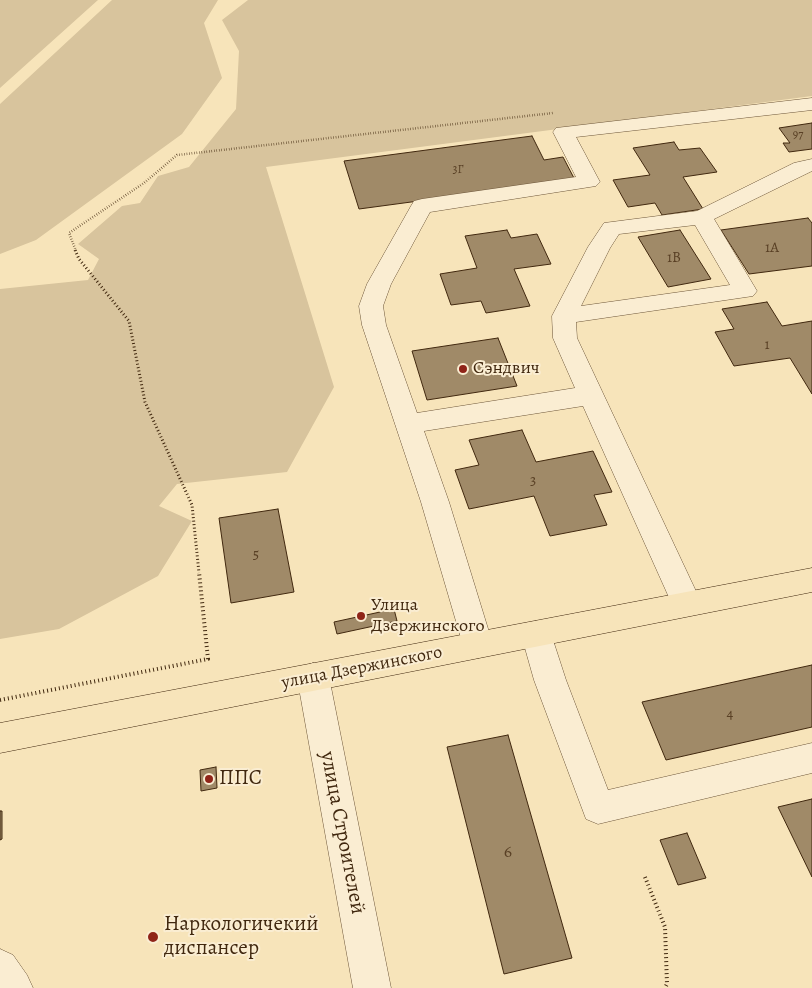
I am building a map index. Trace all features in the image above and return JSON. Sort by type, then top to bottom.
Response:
[{"type":"main road","name":"улица Дзержинского","points":[[0,738],[812,580]]},
{"type":"street","points":[[478,645],[436,502],[374,325],[371,306],[380,284],[422,206],[589,182],[563,132],[812,104]]},
{"type":"street","points":[[687,604],[565,338],[564,316],[599,247],[612,228],[702,218],[801,167],[812,166]]},
{"type":"street","points":[[564,316],[745,291],[702,218]]},
{"type":"street","points":[[408,424],[592,395]]},
{"type":"street","points":[[536,634],[550,680],[598,808],[812,758]]},
{"type":"street","name":"улица Строителей","points":[[313,677],[372,988]]},
{"type":"street","points":[[0,968],[14,988]]},
{"type":"path","points":[[0,700],[208,659],[192,505],[145,402],[130,321],[79,259],[69,233],[144,183],[177,155],[558,112]]},
{"type":"path","points":[[645,877],[665,927],[667,984],[665,988]]},
{"type":"shaded area","points":[[0,0],[98,0],[0,88]]},
{"type":"shaded area","points":[[112,0],[218,0],[204,23],[222,78],[182,134],[36,240],[0,254],[0,104]]},
{"type":"shaded area","points":[[248,0],[812,0],[812,96],[266,167],[334,387],[287,472],[177,484],[159,506],[192,521],[158,576],[59,629],[0,639],[0,289],[88,280],[99,259],[78,244],[122,206],[140,203],[158,176],[189,167],[236,109],[239,51],[222,20]]},
{"type":"building","points":[[812,123],[812,149],[789,152],[783,143],[790,143],[779,128]]},
{"type":"building","points":[[532,136],[544,160],[563,157],[575,180],[359,209],[344,161]]},
{"type":"building","points":[[674,142],[679,150],[700,148],[717,172],[683,177],[703,209],[662,215],[655,203],[628,207],[613,180],[650,175],[633,148]]},
{"type":"building","points":[[808,218],[812,223],[812,266],[749,274],[721,230]]},
{"type":"building","points":[[507,230],[511,238],[537,234],[551,264],[514,269],[530,306],[486,313],[481,301],[451,305],[440,274],[477,268],[465,236]]},
{"type":"building","points":[[680,230],[711,279],[668,287],[638,237]]},
{"type":"building","points":[[767,302],[782,326],[812,321],[812,394],[790,358],[734,366],[715,332],[734,329],[722,309]]},
{"type":"building","name":"Сэндвич","points":[[498,338],[517,386],[427,400],[412,351]]},
{"type":"building","points":[[522,430],[536,462],[593,451],[612,492],[594,495],[607,525],[550,536],[534,496],[469,509],[455,470],[479,465],[469,440]]},
{"type":"building","points":[[278,509],[294,592],[231,603],[219,518]]},
{"type":"building","points":[[394,609],[397,621],[337,634],[334,622]]},
{"type":"building","points":[[812,665],[812,727],[666,760],[642,702]]},
{"type":"building","points":[[508,735],[572,958],[504,974],[447,747]]},
{"type":"building","name":"ППС","points":[[216,767],[217,788],[201,791],[200,770]]},
{"type":"building","points":[[812,799],[812,877],[778,807]]},
{"type":"building","points":[[0,811],[2,811],[2,839],[0,840]]},
{"type":"building","points":[[687,833],[706,878],[678,885],[660,840]]},
{"type":"place","name":"Сэндвич","points":[[463,369]]},
{"type":"place","name":"Улица Дзержинского","points":[[361,616]]},
{"type":"place","name":"ППС","points":[[209,779]]},
{"type":"place","name":"Наркологичекий диспансер","points":[[153,937]]}]
